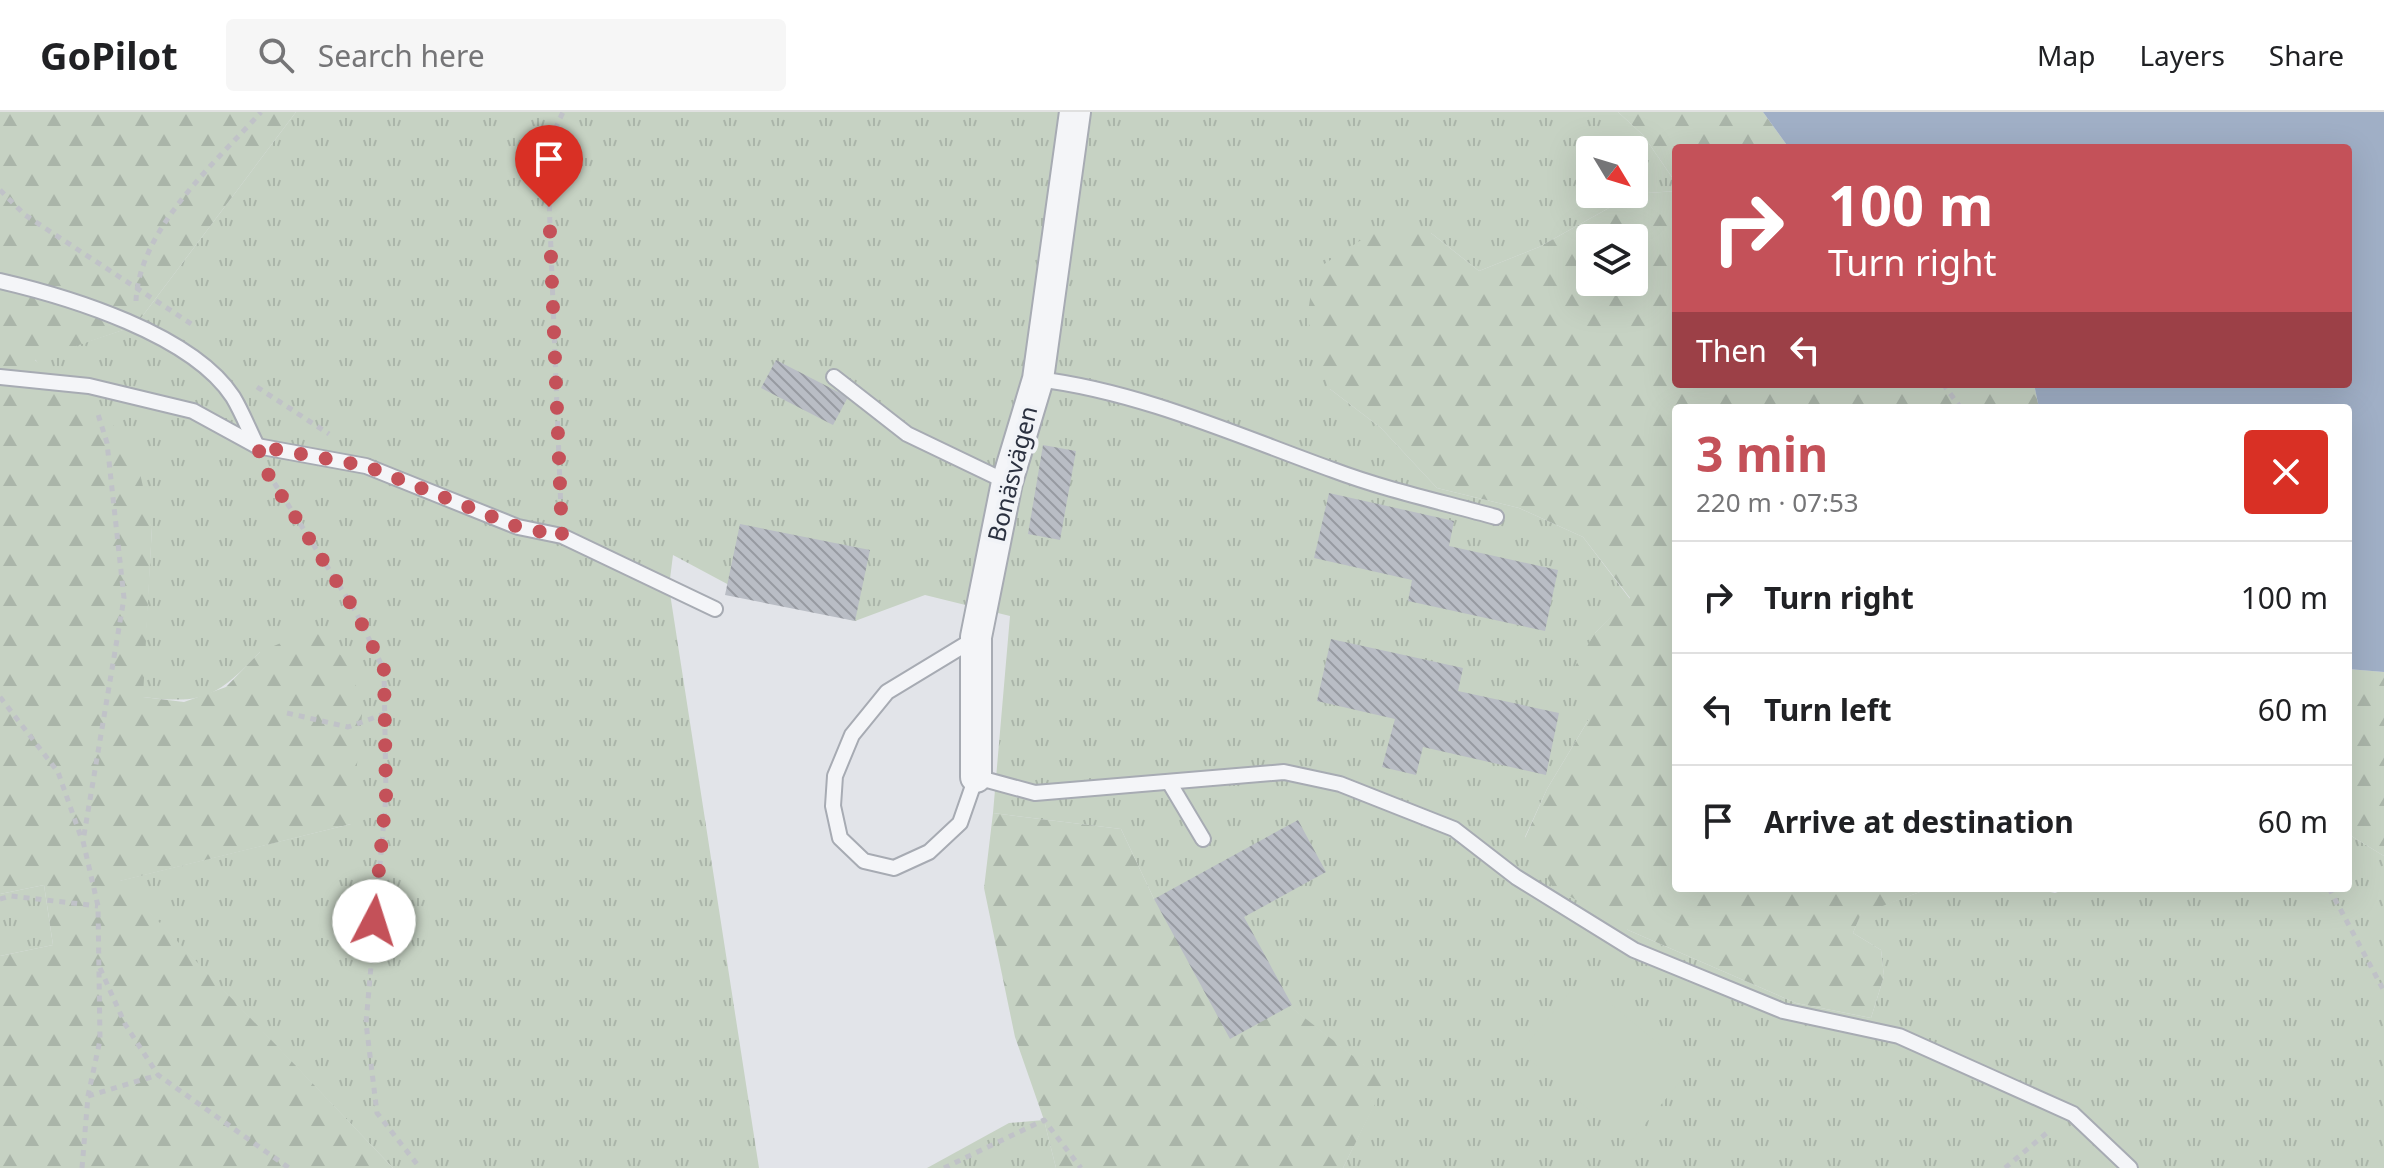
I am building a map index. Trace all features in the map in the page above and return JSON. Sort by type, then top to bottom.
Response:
[{"type":"street","name":"Bonäsvägen","points":[[976,777],[976,637],[1007,482],[1038,379],[1075,112]]},
{"type":"lane","points":[[0,281],[44,291],[135,326],[197,361],[232,395],[257,446]]},
{"type":"lane","points":[[0,377],[89,386],[193,411],[257,446],[366,466],[518,527],[562,536],[715,609]]},
{"type":"lane","points":[[834,377],[907,434],[1007,482]]},
{"type":"lane","points":[[1038,379],[1091,386],[1242,434],[1335,471],[1496,517]]},
{"type":"lane","points":[[976,637],[887,692],[852,735],[835,776],[833,806],[840,838],[864,861],[894,868],[929,852],[960,823],[976,777],[1035,793],[1284,772],[1340,784],[1454,829],[1516,877],[1634,950],[1783,1011],[1899,1036],[2073,1114],[2130,1168]]},
{"type":"lane","points":[[1169,782],[1203,839]]},
{"type":"path","points":[[0,190],[25,215],[137,285],[156,233],[261,112]]},
{"type":"path","points":[[562,536],[547,147],[563,112]]},
{"type":"path","points":[[83,841],[124,598],[107,443],[89,386]]},
{"type":"path","points":[[257,446],[269,476],[356,612],[384,670],[386,796],[366,1023],[377,1113],[420,1168]]},
{"type":"path","points":[[0,697],[58,772],[83,841],[98,906],[100,1040],[88,1096],[82,1168]]},
{"type":"path","points":[[287,713],[348,727],[387,713]]},
{"type":"path","points":[[2331,892],[2384,991]]},
{"type":"path","points":[[0,899],[11,896],[98,906]]},
{"type":"path","points":[[99,964],[125,1024],[158,1075],[289,1168]]},
{"type":"path","points":[[88,1096],[158,1075]]},
{"type":"path","points":[[2005,1168],[2032,1143],[2073,1114]]},
{"type":"path","points":[[944,1168],[1044,1120],[1081,1168]]},
{"type":"green space","points":[[0,112],[296,112],[135,326],[35,360],[133,442],[152,527],[143,697],[184,702],[226,687],[260,652],[313,629],[346,660],[363,705],[351,824],[120,881],[393,1168],[0,1168],[0,956],[53,945],[44,885],[0,894]]},
{"type":"green space","points":[[296,112],[1618,112],[1644,136],[1576,136],[1576,208],[1609,208],[1539,247],[1479,271],[1431,233],[1330,389],[1381,428],[1437,488],[1519,508],[1583,537],[1630,599],[1595,633],[1589,719],[1547,789],[1525,837],[1628,930],[1796,1003],[1871,1018],[1884,976],[1881,950],[1853,933],[1861,913],[1920,892],[2352,892],[2352,836],[2384,856],[2384,1168],[1343,1168],[1385,1082],[1154,899],[1121,829],[993,813],[1010,616],[925,595],[855,621],[744,593],[673,555],[669,587],[759,1168],[393,1168],[119,881],[351,824],[260,652],[233,679],[208,694],[181,700],[142,697],[152,527],[35,359],[135,326]]},
{"type":"green space","points":[[1618,112],[1763,112],[1786,144],[1672,144],[1672,177],[1648,142],[1648,136],[1644,136]]},
{"type":"green space","points":[[1648,142],[1672,177],[1672,191],[1648,193]]},
{"type":"green space","points":[[1672,191],[1672,388],[2035,388],[2038,404],[1672,404],[1672,892],[1920,892],[1861,914],[1853,933],[1881,950],[1884,976],[1871,1018],[1796,1003],[1628,930],[1552,886],[1525,838],[1547,789],[1589,719],[1568,678],[1595,633],[1630,598],[1583,537],[1519,508],[1437,488],[1381,428],[1330,389],[1307,317],[1315,270],[1375,231],[1431,233],[1479,271],[1539,247],[1576,226],[1576,296],[1648,296],[1648,224],[1580,224],[1609,208],[1648,208],[1648,193]]},
{"type":"green space","points":[[2352,669],[2384,672],[2384,856],[2352,836]]},
{"type":"green space","points":[[993,813],[1121,829],[1154,899],[1386,1082],[1343,1168],[1056,1168],[1044,1120],[1015,1037],[984,888]]},
{"type":"green space","points":[[44,885],[53,945],[0,956],[0,894]]},
{"type":"green space","points":[[1581,979],[1690,1070],[1629,1143],[1520,1052]]},
{"type":"green space","points":[[1044,1120],[1056,1168],[927,1168],[1009,1123]]},
{"type":"water","points":[[1763,112],[2384,112],[2384,672],[2352,669],[2352,404],[2038,404],[2035,388],[2352,388],[2352,144],[1786,144]]},
{"type":"building","points":[[776,360],[848,397],[833,425],[761,388]]},
{"type":"building","points":[[1043,445],[1076,451],[1060,540],[1028,534]]},
{"type":"building","points":[[1329,493],[1454,521],[1449,546],[1558,570],[1545,631],[1408,601],[1412,580],[1314,558]]},
{"type":"building","points":[[740,524],[870,550],[855,621],[725,595]]},
{"type":"building","points":[[1331,639],[1463,668],[1458,691],[1559,713],[1546,775],[1423,747],[1416,775],[1382,767],[1395,719],[1317,701]]},
{"type":"building","points":[[1298,820],[1326,872],[1244,917],[1292,1005],[1230,1039],[1154,899]]},
{"type":"route","points":[[374,921],[386,796],[384,670],[356,612],[269,476],[257,446],[366,466],[518,527],[562,536],[549,207]]}]
